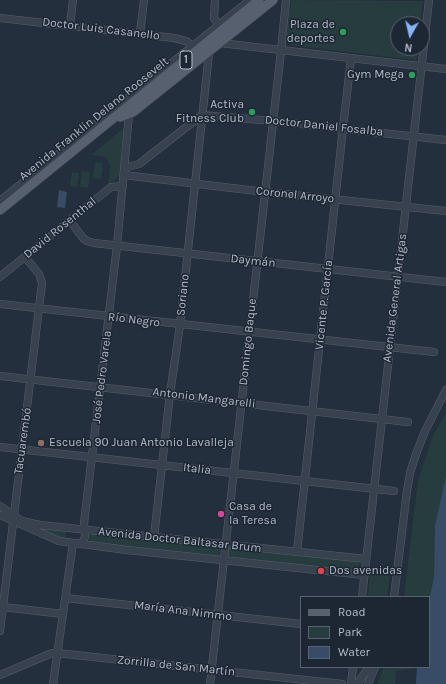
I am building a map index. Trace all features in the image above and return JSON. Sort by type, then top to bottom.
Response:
[{"type":"main road","name":"Avenida Franklin Delano Roosevelt","points":[[0,210],[129,108],[260,0]]},
{"type":"main road","name":"Avenida Franklin Delano Roosevelt","points":[[197,52],[208,52],[220,43],[223,31],[274,0]]},
{"type":"street","points":[[70,25],[73,0]]},
{"type":"street","points":[[140,33],[144,0]]},
{"type":"street","points":[[215,0],[214,18],[223,31],[250,0]]},
{"type":"street","name":"Domingo Baque","points":[[210,684],[224,544],[286,0]]},
{"type":"street","name":"Avenida General Artigas","points":[[362,596],[413,136],[430,0]]},
{"type":"street","name":"Doctor Luis Casanello","points":[[0,18],[140,33],[183,40],[197,52]]},
{"type":"street","points":[[220,43],[446,69]]},
{"type":"street","points":[[0,201],[129,108],[197,52]]},
{"type":"street","name":"Soriano","points":[[154,537],[188,254],[208,52]]},
{"type":"street","name":"Vicente P. García","points":[[297,552],[352,58]]},
{"type":"street","name":"José Pedro Varela","points":[[81,544],[84,540],[92,457],[117,246],[129,108]]},
{"type":"street","points":[[124,172],[139,164],[202,115]]},
{"type":"street","name":"Doctor Daniel Fosalba","points":[[202,115],[343,128],[446,140]]},
{"type":"street","points":[[139,164],[138,172],[145,177]]},
{"type":"street","name":"Coronel Arroyo","points":[[124,172],[145,177],[265,192],[446,211]]},
{"type":"street","name":"David Rosenthal","points":[[0,277],[111,187],[123,186]]},
{"type":"street","name":"Daymán","points":[[70,221],[87,241],[117,246],[446,282]]},
{"type":"street","name":"Tacuarembó","points":[[0,632],[42,280],[25,257]]},
{"type":"street","name":"Río Negro","points":[[0,304],[434,352]]},
{"type":"street","name":"Antonio Mangarelli","points":[[0,376],[408,422]]},
{"type":"street","points":[[394,596],[410,473],[425,431],[446,390]]},
{"type":"street","name":"Italia","points":[[0,447],[394,490]]},
{"type":"street","name":"Avenida Doctor Baltasar Brum","points":[[0,506],[13,518],[59,541],[364,575]]},
{"type":"street","name":"Avenida Doctor Baltasar Brum","points":[[0,515],[33,524],[366,559]]},
{"type":"street","points":[[53,684],[73,543],[70,535],[75,528]]},
{"type":"street","name":"María Ana Nimmo","points":[[65,598],[300,624]]},
{"type":"street","points":[[3,607],[63,614]]},
{"type":"street","points":[[0,675],[52,653],[57,653]]},
{"type":"street","name":"Zorrilla de San Martín","points":[[57,653],[342,684]]},
{"type":"street","points":[[351,684],[353,668]]},
{"type":"street","points":[[352,676],[356,684],[368,668]]},
{"type":"street","points":[[369,684],[375,668]]},
{"type":"green space","name":"Plaza de deportes","points":[[291,0],[423,1],[421,16],[390,16],[390,56],[417,56],[416,60],[290,45],[286,40]]},
{"type":"green space","points":[[124,128],[120,174],[108,187],[110,165],[106,157],[91,155]]},
{"type":"green space","points":[[95,162],[103,163],[101,179],[93,178]]},
{"type":"green space","points":[[82,171],[90,172],[88,188],[80,187]]},
{"type":"green space","points":[[72,172],[79,173],[77,187],[70,186]]},
{"type":"green space","points":[[446,413],[446,684],[416,684],[417,668],[430,668],[430,596],[404,596],[418,480],[433,436]]},
{"type":"green space","points":[[45,529],[65,531],[66,533],[64,540],[44,531]]},
{"type":"green space","points":[[90,533],[218,547],[220,549],[218,557],[90,542]]},
{"type":"green space","points":[[229,548],[357,561],[360,566],[356,571],[228,558],[227,550]]},
{"type":"green space","points":[[370,567],[391,570],[387,596],[368,596]]},
{"type":"green space","points":[[384,668],[417,668],[396,671],[395,684],[377,684]]},
{"type":"water","points":[[59,190],[67,192],[65,208],[57,207]]},
{"type":"water","points":[[446,476],[446,684],[416,684],[417,668],[430,668],[430,596],[434,577],[435,526]]},
{"type":"place","name":"Plaza de deportes","points":[[343,32]]},
{"type":"place","name":"Gym Mega","points":[[412,75]]},
{"type":"place","name":"Activa Fitness Club","points":[[252,112]]},
{"type":"place","name":"Escuela 90 Juan Antonio Lavalleja","points":[[41,443]]},
{"type":"place","name":"Casa de la Teresa","points":[[221,514]]},
{"type":"place","name":"Dos avenidas","points":[[321,571]]}]
